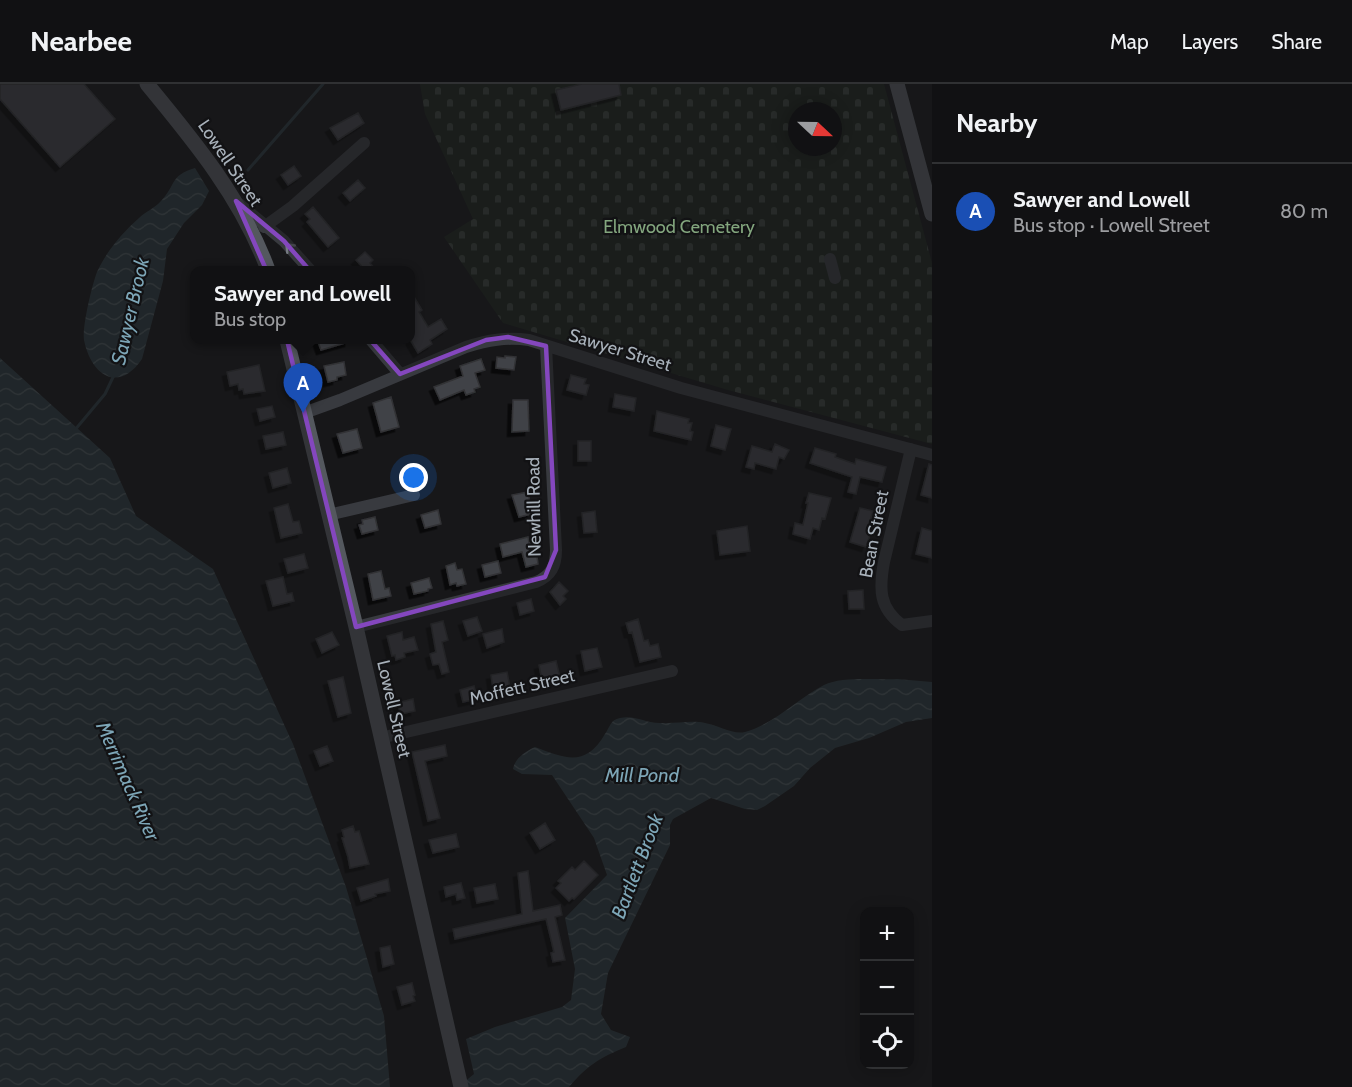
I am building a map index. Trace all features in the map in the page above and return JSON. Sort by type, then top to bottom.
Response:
[{"type":"main road","name":"Lowell Street","points":[[147,84],[188,132],[236,201],[266,266]]},
{"type":"main road","points":[[897,84],[932,214]]},
{"type":"main road","name":"Lowell Street","points":[[288,344],[461,1084]]},
{"type":"street","points":[[264,227],[292,206],[364,143]]},
{"type":"street","points":[[236,201],[264,227],[284,241],[306,266]]},
{"type":"street","points":[[830,259],[835,278]]},
{"type":"street","name":"Sawyer Street","points":[[304,413],[486,340],[508,338],[529,340],[751,407],[932,455]]},
{"type":"street","points":[[375,344],[400,374]]},
{"type":"street","name":"Newhill Road","points":[[356,627],[536,582],[552,570],[556,561],[556,550],[546,346]]},
{"type":"street","name":"Bean Street","points":[[911,449],[884,562],[881,579],[882,594],[885,607],[892,618],[902,625],[932,621]]},
{"type":"street","points":[[328,515],[414,495]]},
{"type":"street","name":"Moffett Street","points":[[380,738],[672,671]]},
{"type":"highlighted area","points":[[236,201],[284,241],[400,374],[486,340],[508,337],[546,346],[556,550],[545,577],[356,627],[275,290]]},
{"type":"green space","name":"Elmwood Cemetery","points":[[420,84],[884,84],[932,263],[932,444],[728,390],[503,323],[444,237],[473,219],[425,114]]},
{"type":"water","points":[[195,168],[209,191],[202,205],[184,223],[167,249],[163,281],[142,359],[133,370],[124,376],[115,378],[107,376],[93,363],[84,340],[86,316],[97,272],[110,250],[127,230],[161,201],[177,177]]},
{"type":"water","name":"Merrimack River","points":[[0,358],[110,458],[136,516],[213,569],[293,744],[346,887],[384,1016],[390,1087],[0,1087]]},
{"type":"water","name":"Mill Pond","points":[[849,679],[932,682],[932,718],[906,722],[869,738],[835,748],[810,768],[794,786],[757,810],[745,809],[711,798],[673,819],[670,825],[670,845],[608,973],[601,1014],[611,1030],[630,1037],[626,1047],[594,1063],[569,1087],[458,1087],[474,1074],[466,1039],[495,1027],[562,1007],[571,1000],[575,969],[565,918],[607,875],[594,838],[552,775],[522,774],[513,769],[521,755],[535,747],[566,757],[583,756],[598,745],[612,722],[626,717],[654,723],[700,722],[740,733],[745,732],[766,723],[831,682]]},
{"type":"building","points":[[0,84],[84,84],[115,119],[60,167],[0,99]]},
{"type":"building","points":[[582,84],[619,84],[621,95],[561,110],[556,90]]},
{"type":"building","points":[[358,113],[364,123],[338,140],[330,128]]},
{"type":"building","points":[[294,166],[301,176],[288,185],[281,175]]},
{"type":"building","points":[[358,180],[365,188],[350,201],[343,193]]},
{"type":"building","points":[[313,207],[339,238],[328,247],[307,222],[310,219],[305,214]]},
{"type":"building","points":[[365,252],[373,260],[370,263],[373,266],[361,266],[356,260]]},
{"type":"building","points":[[415,299],[422,310],[419,312],[428,327],[441,319],[447,329],[430,340],[432,344],[418,353],[413,344],[415,344]]},
{"type":"building","points":[[319,344],[342,344],[321,350]]},
{"type":"building","points":[[505,356],[516,357],[514,370],[496,368],[497,357],[505,358]]},
{"type":"building","points":[[481,359],[485,370],[475,373],[480,387],[474,389],[475,392],[466,395],[464,390],[440,400],[434,387],[463,376],[460,366]]},
{"type":"building","points":[[344,362],[346,375],[328,382],[324,366]]},
{"type":"building","points":[[259,365],[265,391],[244,394],[243,389],[239,390],[238,384],[230,386],[227,372]]},
{"type":"building","points":[[571,375],[586,379],[584,384],[589,385],[586,395],[567,390]]},
{"type":"building","points":[[615,394],[636,398],[634,411],[613,407]]},
{"type":"building","points":[[391,397],[399,427],[381,432],[373,403]]},
{"type":"building","points":[[513,400],[528,400],[529,431],[512,432]]},
{"type":"building","points":[[272,406],[275,417],[260,421],[257,409]]},
{"type":"building","points":[[657,411],[689,419],[688,423],[692,423],[690,431],[693,432],[691,440],[654,431]]},
{"type":"building","points":[[716,425],[731,429],[725,450],[711,446]]},
{"type":"building","points":[[357,429],[362,448],[343,453],[337,434]]},
{"type":"building","points":[[283,432],[286,445],[266,449],[263,436]]},
{"type":"building","points":[[578,441],[591,441],[591,461],[578,461]]},
{"type":"building","points":[[775,444],[789,450],[784,459],[779,457],[776,469],[755,463],[754,469],[746,467],[752,446],[772,452]]},
{"type":"building","points":[[815,448],[836,454],[835,457],[855,464],[856,459],[886,467],[882,482],[860,477],[856,494],[848,492],[852,477],[810,463]]},
{"type":"building","points":[[929,464],[932,465],[932,498],[921,495]]},
{"type":"building","points":[[287,468],[291,483],[273,488],[269,473]]},
{"type":"building","points":[[528,492],[532,514],[519,517],[512,495]]},
{"type":"building","points":[[809,493],[831,498],[825,519],[822,518],[819,530],[813,528],[810,539],[793,534],[795,523],[803,525]]},
{"type":"building","points":[[288,504],[293,522],[299,521],[302,533],[281,538],[274,508]]},
{"type":"building","points":[[860,508],[873,511],[868,528],[872,529],[866,547],[850,542]]},
{"type":"building","points":[[438,510],[441,524],[425,528],[421,515]]},
{"type":"building","points":[[595,511],[597,532],[584,533],[582,513]]},
{"type":"building","points":[[375,517],[378,530],[362,534],[359,525],[363,524],[362,520]]},
{"type":"building","points":[[747,526],[750,551],[720,555],[717,531]]},
{"type":"building","points":[[922,528],[932,531],[932,558],[916,554]]},
{"type":"building","points":[[528,537],[529,543],[533,542],[536,548],[538,564],[526,567],[522,552],[503,557],[500,544]]},
{"type":"building","points":[[304,554],[308,568],[288,573],[284,559]]},
{"type":"building","points":[[498,561],[501,573],[485,577],[482,565]]},
{"type":"building","points":[[455,563],[457,570],[462,569],[466,584],[450,585],[446,566]]},
{"type":"building","points":[[381,571],[385,589],[389,588],[391,596],[373,600],[368,574]]},
{"type":"building","points":[[283,577],[287,594],[292,593],[294,601],[273,606],[266,581]]},
{"type":"building","points":[[429,578],[432,588],[414,594],[411,583]]},
{"type":"building","points":[[559,582],[568,591],[563,596],[566,599],[560,605],[550,592]]},
{"type":"building","points":[[863,590],[864,609],[849,609],[848,591]]},
{"type":"building","points":[[531,599],[534,611],[520,615],[517,603]]},
{"type":"building","points":[[477,617],[482,631],[468,636],[463,621]]},
{"type":"building","points":[[638,619],[644,641],[648,640],[650,646],[658,644],[661,657],[640,662],[632,632],[629,633],[626,623]]},
{"type":"building","points":[[443,621],[448,640],[442,642],[449,672],[442,674],[439,664],[433,665],[430,654],[436,652],[431,624]]},
{"type":"building","points":[[502,629],[504,642],[487,648],[483,634]]},
{"type":"building","points":[[332,632],[339,645],[322,653],[316,639]]},
{"type":"building","points":[[402,632],[403,640],[414,637],[418,650],[404,653],[405,657],[396,660],[395,655],[392,656],[387,636]]},
{"type":"building","points":[[597,648],[602,667],[585,671],[581,651]]},
{"type":"building","points":[[556,661],[560,677],[542,681],[539,665]]},
{"type":"building","points":[[507,672],[510,687],[493,688],[491,675]]},
{"type":"building","points":[[343,677],[351,713],[338,717],[328,681]]},
{"type":"building","points":[[474,686],[477,699],[463,702],[460,690]]},
{"type":"building","points":[[413,699],[415,711],[401,714],[397,703]]},
{"type":"building","points":[[445,745],[447,756],[425,761],[440,818],[428,821],[412,752]]},
{"type":"building","points":[[327,746],[333,761],[320,766],[314,751]]},
{"type":"building","points":[[545,823],[555,840],[540,849],[530,833]]},
{"type":"building","points":[[353,826],[355,832],[359,831],[369,864],[350,868],[342,830]]},
{"type":"building","points":[[456,834],[459,847],[433,853],[429,840]]},
{"type":"building","points":[[584,861],[598,875],[574,899],[569,901],[556,888],[561,883],[558,881],[572,867],[575,870]]},
{"type":"building","points":[[528,871],[533,911],[560,905],[562,915],[555,917],[565,960],[553,962],[551,953],[554,952],[546,919],[455,939],[453,929],[522,914],[518,873]]},
{"type":"building","points":[[388,879],[390,891],[375,894],[376,896],[361,901],[357,888]]},
{"type":"building","points":[[461,883],[465,898],[457,900],[456,894],[446,897],[444,887]]},
{"type":"building","points":[[495,884],[498,899],[477,903],[474,888]]},
{"type":"building","points":[[390,946],[394,964],[383,967],[380,948]]},
{"type":"building","points":[[412,983],[415,1001],[402,1005],[397,987]]},
{"type":"waterway","name":"Sawyer Brook","points":[[248,170],[323,84]]},
{"type":"waterway","name":"Sawyer Brook","points":[[74,431],[105,394],[115,373]]},
{"type":"place","name":"Sawyer and Lowell","points":[[303,413]]},
{"type":"water label","name":"Bartlett Brook","points":[[637,866]]}]
